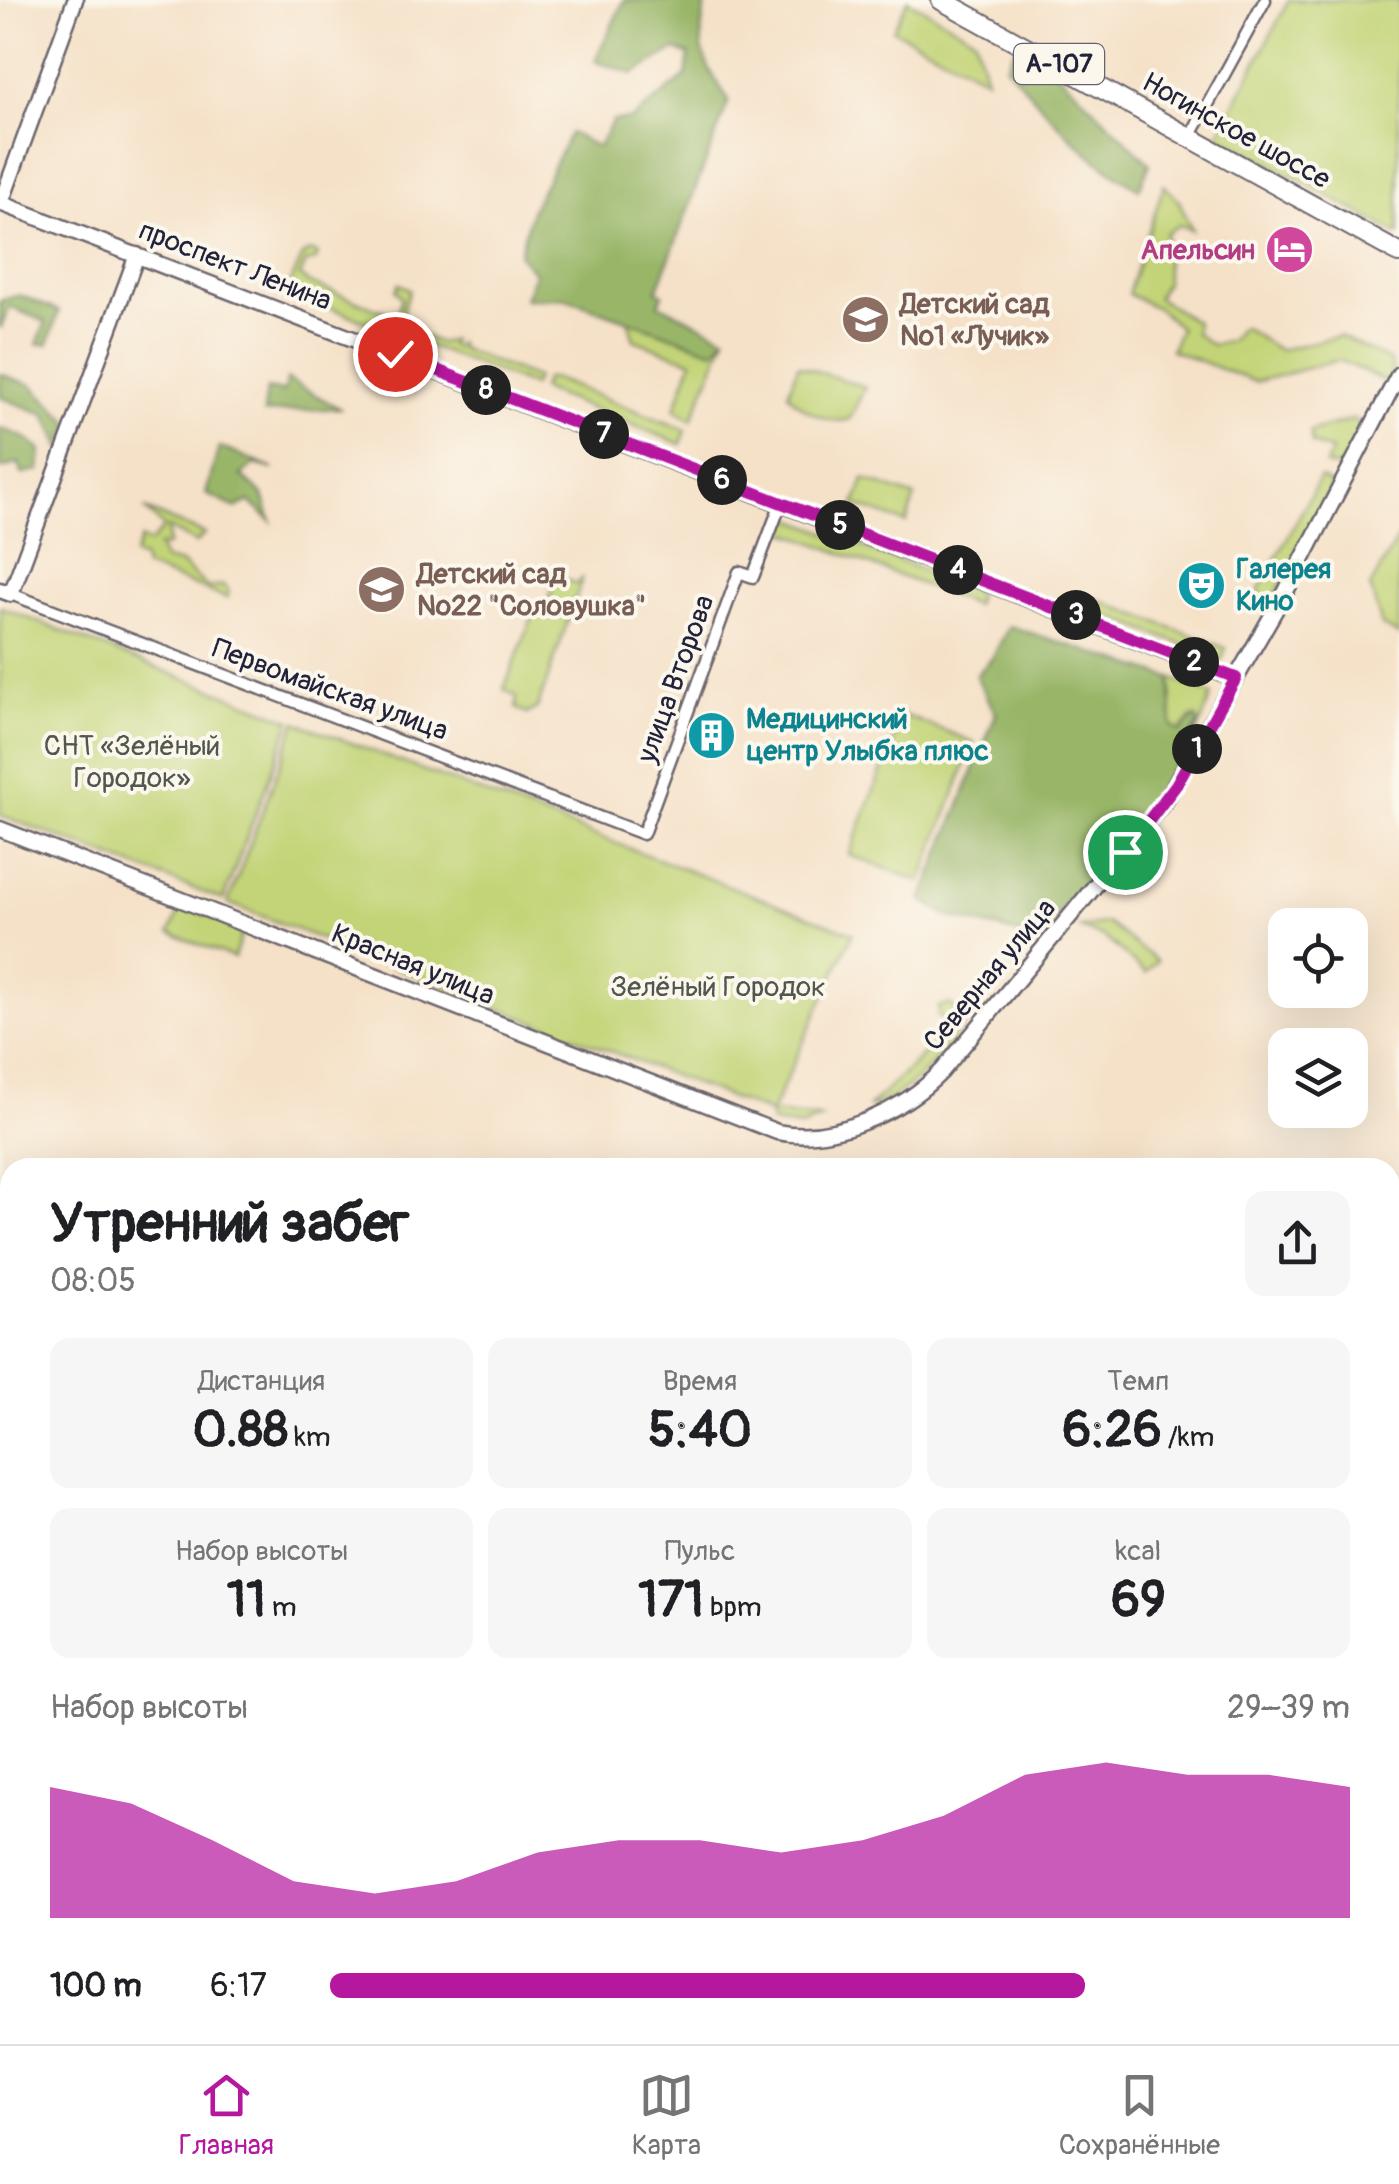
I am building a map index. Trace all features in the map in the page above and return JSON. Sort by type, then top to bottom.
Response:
[{"type":"highway","name":"Ногинское шоссе","points":[[941,0],[1399,253]]},
{"type":"main road","points":[[1,203],[75,0]]},
{"type":"main road","name":"проспект Ленина","points":[[1,203],[1236,678]]},
{"type":"main road","points":[[6,592],[138,255]]},
{"type":"main road","name":"Северная улица","points":[[810,1136],[892,1108],[942,1071],[1156,812],[1236,678],[1399,374]]},
{"type":"main road","name":"Красная улица","points":[[0,829],[709,1107],[777,1132],[810,1136]]},
{"type":"street","points":[[1190,137],[1264,0]]},
{"type":"street","name":"улица Второва","points":[[643,834],[738,572],[753,577],[782,502]]},
{"type":"street","name":"Первомайская улица","points":[[6,592],[643,834]]},
{"type":"green space","points":[[624,0],[707,0],[701,30],[703,53],[729,100],[657,291],[663,294],[659,304],[726,337],[714,351],[565,298],[525,299],[535,273],[519,255],[531,211],[570,133],[598,147],[613,121],[632,119],[686,76],[689,54],[674,50],[633,74],[595,61]]},
{"type":"green space","points":[[908,0],[975,38],[986,78],[893,30]]},
{"type":"green space","points":[[1289,0],[1399,0],[1399,235],[1218,135]]},
{"type":"green space","points":[[1015,49],[1060,75],[1150,164],[1139,189],[1084,149],[1036,101],[1006,66]]},
{"type":"green space","points":[[1164,185],[1179,201],[1192,230],[1179,225],[1166,233],[1166,282],[1157,297],[1196,322],[1195,333],[1212,345],[1230,341],[1242,327],[1279,350],[1340,336],[1390,361],[1394,375],[1388,383],[1339,360],[1255,382],[1171,350],[1180,328],[1157,308],[1128,294]]},
{"type":"green space","points":[[310,251],[318,254],[316,260],[306,262],[300,276],[307,282],[388,313],[397,313],[402,298],[396,290],[399,284],[410,289],[396,333],[287,291],[303,255]]},
{"type":"green space","points":[[19,295],[59,311],[48,344],[37,344],[46,322],[10,307],[0,329],[0,301]]},
{"type":"green space","points":[[628,320],[714,351],[726,337],[692,420],[675,409],[692,361],[634,340]]},
{"type":"green space","points":[[414,333],[441,343],[451,340],[450,345],[455,348],[458,343],[461,349],[536,378],[533,386],[412,340]]},
{"type":"green space","points":[[798,365],[865,387],[850,419],[824,418],[793,399],[788,393]]},
{"type":"green space","points":[[0,374],[32,385],[71,423],[61,448],[46,415],[0,397]]},
{"type":"green space","points":[[552,378],[686,430],[681,444],[541,389],[545,379]]},
{"type":"green space","points":[[287,379],[339,408],[264,413],[267,389],[283,392]]},
{"type":"green space","points":[[1355,419],[1363,432],[1351,462],[1335,468],[1326,465],[1332,451],[1312,444],[1310,432]]},
{"type":"green space","points":[[0,428],[24,437],[41,450],[39,471],[22,474],[19,463],[0,469]]},
{"type":"green space","points":[[219,447],[274,469],[255,464],[241,475],[263,495],[271,521],[250,502],[236,508],[206,494]]},
{"type":"green space","points":[[1320,478],[1333,485],[1273,599],[1265,601],[1258,592]]},
{"type":"green space","points":[[864,479],[915,497],[906,523],[855,505]]},
{"type":"green space","points":[[144,509],[205,534],[196,543],[168,528],[168,546],[158,546],[164,560],[182,564],[208,588],[223,585],[229,592],[227,598],[145,567],[143,558],[134,556],[141,539],[150,543],[164,527]]},
{"type":"green space","points":[[787,517],[972,589],[978,596],[975,605],[778,529]]},
{"type":"green space","points":[[1399,536],[1399,635],[1382,626],[1370,587]]},
{"type":"green space","points":[[559,573],[562,579],[577,584],[583,577],[538,707],[527,714],[516,708],[517,697],[504,689],[538,603],[547,603]]},
{"type":"green space","points":[[1090,597],[1226,648],[1222,660],[1100,613]]},
{"type":"green space","name":"СНТ «Зелёный Городок»","points":[[0,607],[291,720],[223,900],[0,815]]},
{"type":"green space","points":[[1009,626],[1171,678],[1172,726],[1180,732],[1195,717],[1199,723],[1156,797],[1038,939],[948,916],[922,900],[996,714],[976,676],[993,657]]},
{"type":"green space","points":[[1171,678],[1212,695],[1197,733],[1190,739],[1198,723],[1191,718],[1180,732],[1171,726]]},
{"type":"green space","points":[[903,715],[974,742],[921,882],[849,855]]},
{"type":"green space","name":"Зелёный Городок","points":[[296,722],[853,933],[771,1113],[821,1118],[801,1127],[772,1123],[770,1113],[228,903]]},
{"type":"green space","points":[[182,905],[243,930],[234,958],[170,933]]},
{"type":"green space","points":[[1107,923],[1157,961],[1146,973],[1104,937],[1080,928]]},
{"type":"green space","points":[[949,1004],[971,1017],[913,1083],[868,1108],[953,1026],[939,1017],[938,1007]]},
{"type":"place","name":"Апельсин","points":[[1290,250]]},
{"type":"place","name":"Детский сад №1 «Лучик»","points":[[865,320]]},
{"type":"place","name":"Галерея Кино","points":[[1201,585]]},
{"type":"place","name":"Детский сад №22 \"Соловушка\"","points":[[382,590]]},
{"type":"place","name":"Медицинский центр Улыбка плюс","points":[[711,735]]},
{"type":"route","points":[[395,354],[1236,678],[1176,785],[1125,852]]}]
